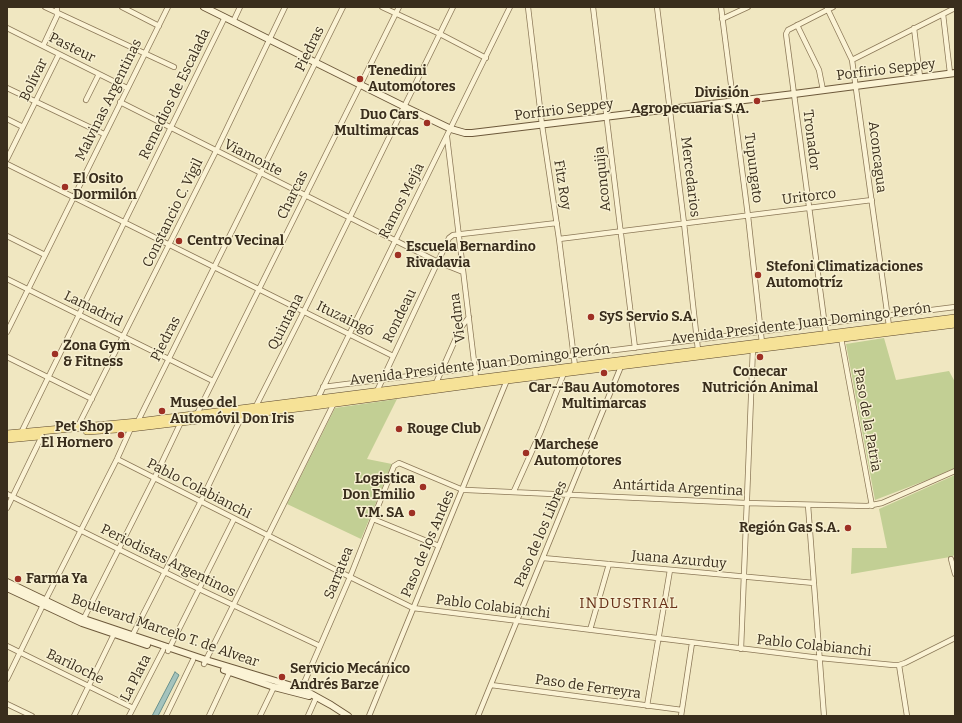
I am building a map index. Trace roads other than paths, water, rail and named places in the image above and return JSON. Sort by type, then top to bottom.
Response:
[{"type":"main road","name":"Porfirio Seppey","points":[[204,7],[451,129],[472,134],[953,73]]},
{"type":"main road","name":"Avenida Presidente Juan Domingo Perón","points":[[7,439],[20,435],[256,407],[316,402],[334,403],[506,380],[564,374],[698,350],[753,347],[762,342],[955,318]]},
{"type":"main road","name":"Avenida Presidente Juan Domingo Perón","points":[[7,434],[42,436],[131,428],[242,414],[377,391],[436,383],[575,366],[623,363],[955,324]]},
{"type":"main road","name":"Boulevard Marcelo T. de Alvear","points":[[7,582],[44,603]]},
{"type":"main road","name":"Boulevard Marcelo T. de Alvear","points":[[7,588],[114,634],[132,638]]},
{"type":"main road","name":"Boulevard Marcelo T. de Alvear","points":[[83,621],[205,662],[301,691],[331,705],[348,716]]},
{"type":"main road","name":"Boulevard Marcelo T. de Alvear","points":[[167,649],[193,660],[205,662],[274,687],[301,691]]},
{"type":"street","points":[[45,7],[174,67]]},
{"type":"street","name":"Bolívar","points":[[43,46],[57,16],[57,7]]},
{"type":"street","points":[[122,7],[159,26]]},
{"type":"street","name":"Malvinas Argentinas","points":[[7,332],[168,7]]},
{"type":"street","points":[[233,22],[240,7]]},
{"type":"street","name":"Constancio C. Vigil","points":[[77,428],[216,151],[285,7]]},
{"type":"street","name":"Piedras","points":[[7,679],[131,428],[138,422],[343,7]]},
{"type":"street","points":[[382,7],[440,34],[486,58]]},
{"type":"street","name":"Charcas","points":[[197,414],[399,7]]},
{"type":"street","name":"Quintana","points":[[256,407],[453,7]]},
{"type":"street","name":"Ramos Mejía","points":[[316,402],[510,7]]},
{"type":"street","name":"Fitz Roy","points":[[528,7],[542,125],[557,223],[575,366]]},
{"type":"street","name":"Aconquija","points":[[593,7],[635,348]]},
{"type":"street","name":"Mercedarios","points":[[657,7],[698,350]]},
{"type":"street","name":"Tupungato","points":[[721,7],[748,216],[762,342]]},
{"type":"street","points":[[722,19],[748,7]]},
{"type":"street","points":[[822,90],[819,70],[797,26],[827,8],[833,7]]},
{"type":"street","name":"Aconcagua","points":[[827,8],[852,60],[857,86],[889,326]]},
{"type":"street","points":[[852,60],[955,8]]},
{"type":"street","points":[[943,14],[953,73]]},
{"type":"street","name":"Remedios de Escalada","points":[[20,435],[225,17]]},
{"type":"street","name":"Tronador","points":[[797,26],[788,30],[786,34],[826,334]]},
{"type":"street","name":"Pasteur","points":[[7,28],[127,88]]},
{"type":"street","points":[[914,28],[920,77]]},
{"type":"street","name":"Bolívar","points":[[7,159],[59,54]]},
{"type":"street","points":[[86,100],[99,74]]},
{"type":"street","points":[[7,88],[104,134]]},
{"type":"street","name":"Viamonte","points":[[120,102],[395,241],[438,262],[463,272]]},
{"type":"street","points":[[7,119],[23,127]]},
{"type":"street","name":"Viedma","points":[[447,137],[476,378]]},
{"type":"street","name":"Ituzaingó","points":[[7,164],[393,356]]},
{"type":"street","name":"Uritorco","points":[[559,239],[872,200]]},
{"type":"street","points":[[459,234],[557,223]]},
{"type":"street","name":"Rondeau","points":[[377,391],[449,238],[453,235],[459,234]]},
{"type":"street","points":[[7,236],[45,255]]},
{"type":"street","name":"Lamadrid","points":[[7,279],[213,381]]},
{"type":"street","name":"Avenida Presidente Juan Domingo Perón","points":[[323,387],[955,308]]},
{"type":"street","points":[[436,383],[460,329],[469,317]]},
{"type":"street","name":"Paso de la Patria","points":[[841,338],[872,506]]},
{"type":"street","points":[[741,649],[753,347]]},
{"type":"street","points":[[7,357],[92,399]]},
{"type":"street","name":"Paso de los Libres","points":[[478,716],[623,363]]},
{"type":"street","points":[[514,491],[541,431],[564,374]]},
{"type":"street","name":"Paso de los Andes","points":[[369,716],[463,490],[506,380]]},
{"type":"street","points":[[205,662],[334,403]]},
{"type":"street","points":[[132,638],[164,572],[201,502],[242,414],[256,407]]},
{"type":"street","points":[[83,621],[181,422]]},
{"type":"street","points":[[7,508],[42,436]]},
{"type":"street","name":"Pablo Colabianchi","points":[[117,459],[412,610],[516,621],[820,658],[899,665]]},
{"type":"street","name":"Antártida Argentina","points":[[398,463],[463,490],[514,491],[746,503],[872,506],[955,471]]},
{"type":"street","name":"Sarratea","points":[[301,691],[350,578],[394,466],[398,463]]},
{"type":"street","name":"Periodistas Argentinos","points":[[7,494],[199,590],[320,646]]},
{"type":"street","points":[[808,505],[824,716]]},
{"type":"street","name":"La Plata","points":[[129,716],[199,590],[234,519]]},
{"type":"street","points":[[373,519],[439,546]]},
{"type":"street","name":"Juana Azurduy","points":[[543,558],[814,583]]},
{"type":"street","points":[[951,559],[955,574]]},
{"type":"street","points":[[590,630],[609,564]]},
{"type":"street","points":[[647,706],[670,570]]},
{"type":"street","points":[[412,610],[509,623]]},
{"type":"street","points":[[74,716],[114,634]]},
{"type":"street","points":[[907,716],[899,665],[955,638]]},
{"type":"street","points":[[681,716],[692,643]]},
{"type":"street","name":"Bariloche","points":[[7,646],[133,708]]},
{"type":"street","points":[[166,716],[193,660]]},
{"type":"street","points":[[209,716],[230,672]]},
{"type":"street","name":"Paso de Ferreyra","points":[[491,685],[682,710]]},
{"type":"street","points":[[260,716],[274,687]]},
{"type":"street","points":[[308,716],[316,698]]},
{"type":"street","points":[[7,704],[32,716]]},
{"type":"water","points":[[175,672],[179,675],[158,716],[152,716]]},
{"type":"place","name":"Tenedini Automotores","points":[[360,79]]},
{"type":"place","name":"División Agropecuaria S.A.","points":[[757,101]]},
{"type":"place","name":"Duo Cars Multimarcas","points":[[427,123]]},
{"type":"place","name":"El Osito Dormilón","points":[[65,187]]},
{"type":"place","name":"Centro Vecinal","points":[[179,241]]},
{"type":"place","name":"Escuela Bernardino Rivadavia","points":[[398,255]]},
{"type":"place","name":"Stefoni Climatizaciones Automotríz","points":[[758,275]]},
{"type":"place","name":"SyS Servio S.A.","points":[[591,317]]},
{"type":"place","name":"Zona Gym & Fitness","points":[[55,354]]},
{"type":"place","name":"Conecar Nutrición Animal","points":[[760,357]]},
{"type":"place","name":"Car--Bau Automotores Multimarcas","points":[[604,373]]},
{"type":"place","name":"Museo del Automóvil Don Iris","points":[[162,411]]},
{"type":"place","name":"Rouge Club","points":[[399,429]]},
{"type":"place","name":"Pet Shop El Hornero","points":[[121,435]]},
{"type":"place","name":"Marchese Automotores","points":[[526,453]]},
{"type":"place","name":"Logistica Don Emilio","points":[[423,487]]},
{"type":"place","name":"V.M. SA","points":[[412,513]]},
{"type":"place","name":"Región Gas S.A.","points":[[848,528]]},
{"type":"place","name":"Farma Ya","points":[[18,579]]},
{"type":"place","name":"Servicio Mecánico Andrés Barze","points":[[282,677]]},
{"type":"district","name":"INDUSTRIAL","points":[[629,604]]}]
